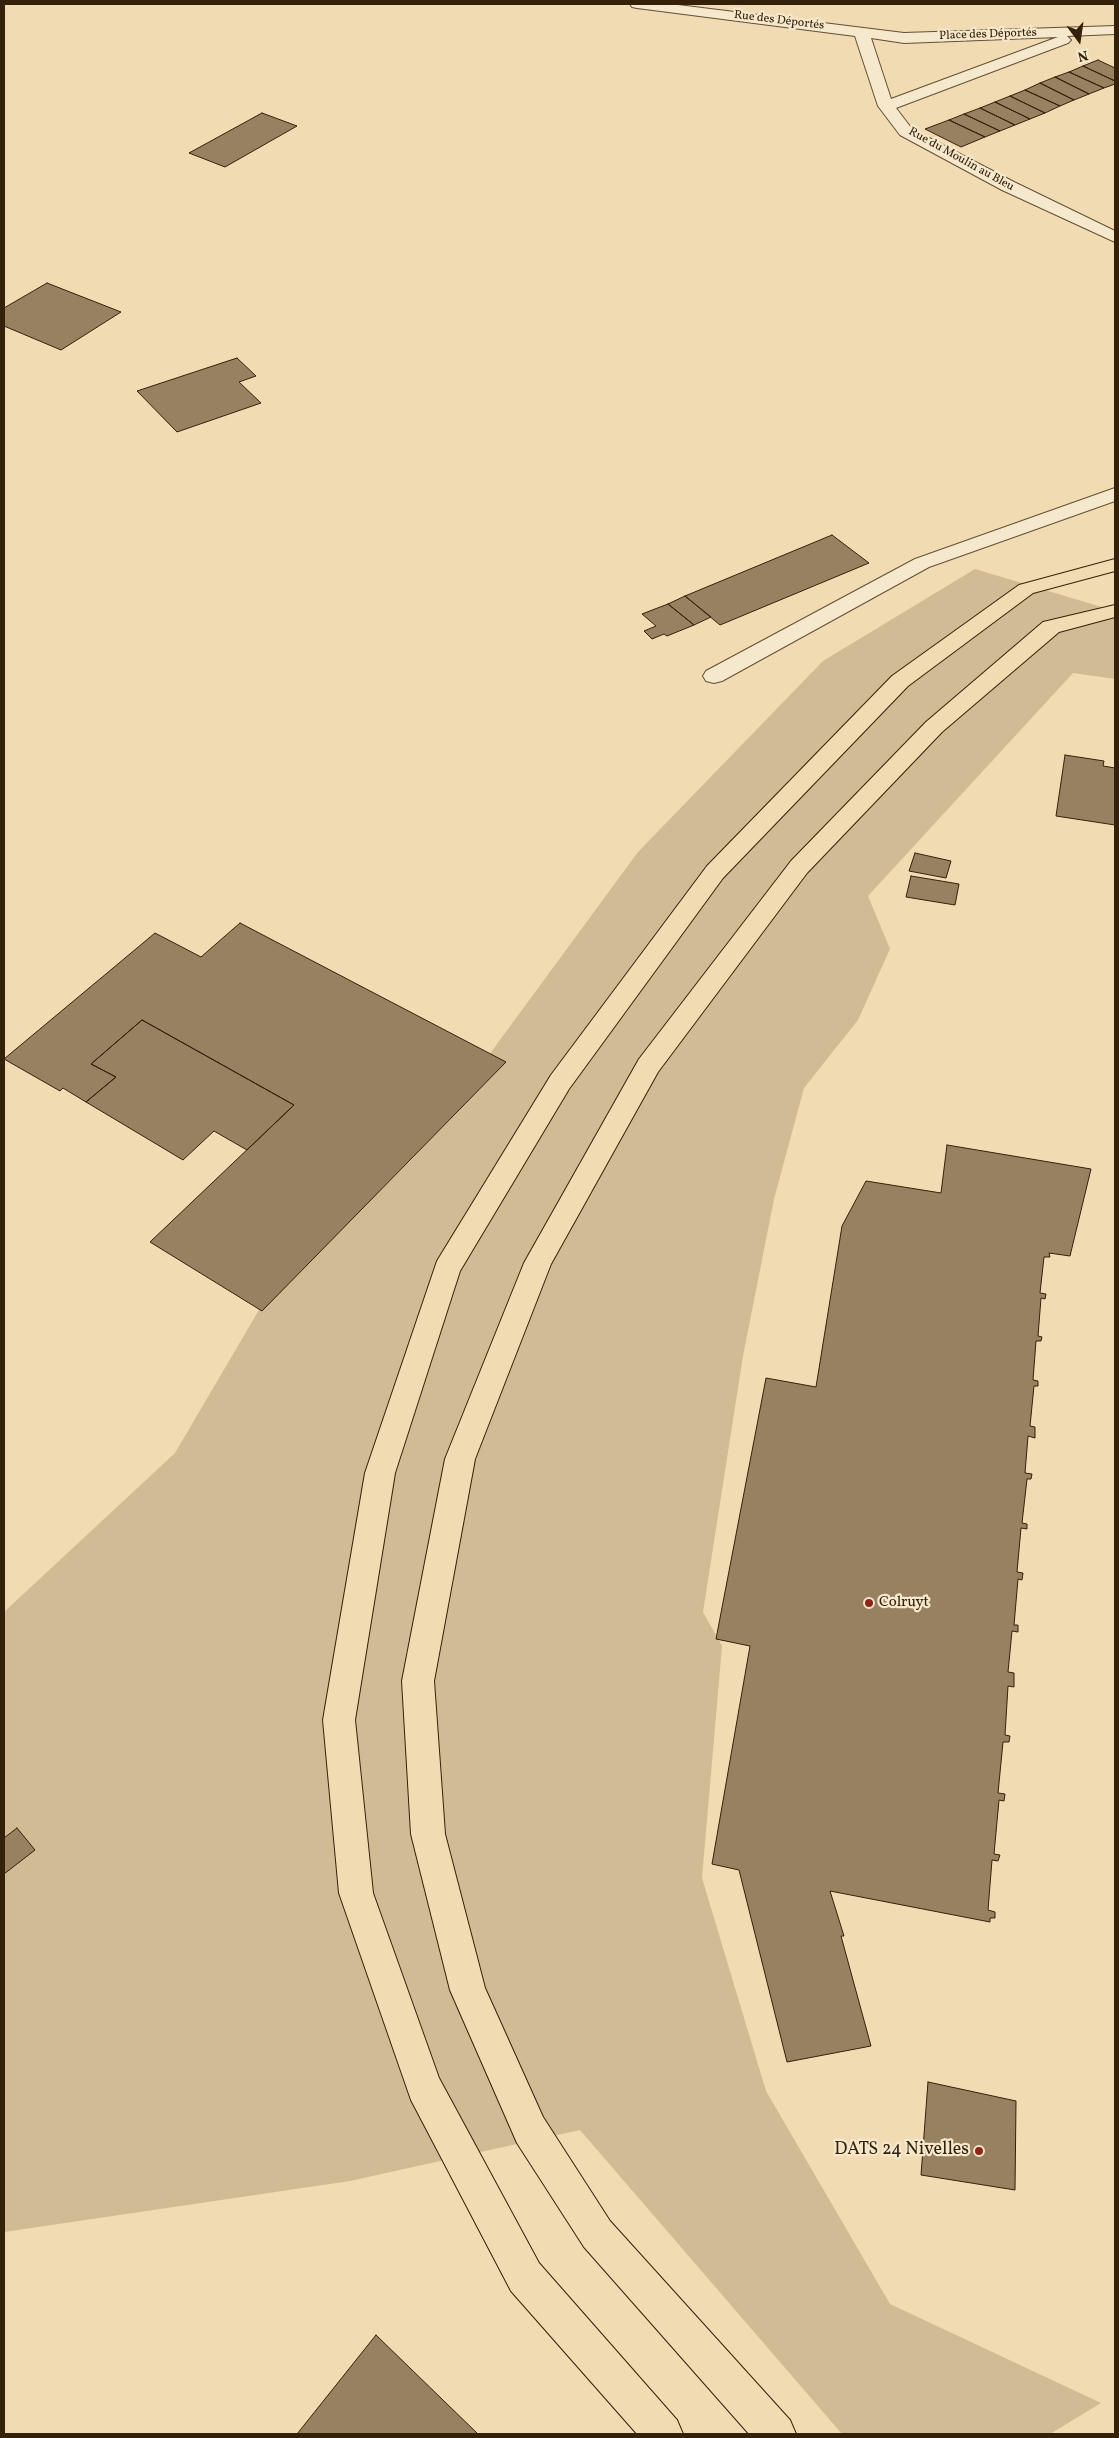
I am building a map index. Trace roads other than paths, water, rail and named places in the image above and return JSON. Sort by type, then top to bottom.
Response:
[{"type":"main road","points":[[663,2434],[525,2277],[424,2087],[356,1893],[339,1720],[380,1473],[447,1269],[560,1082],[714,872],[900,681],[1026,590],[1115,565]]},
{"type":"main road","points":[[776,2434],[597,2234],[530,2130],[468,1990],[431,1843],[418,1681],[460,1459],[538,1263],[648,1066],[799,867],[934,727],[1051,627],[1115,612]]},
{"type":"street","name":"Rue des Déportés","points":[[637,4],[861,31]]},
{"type":"street","name":"Place des Déportés","points":[[861,31],[904,38],[1115,30]]},
{"type":"street","name":"Rue du Moulin au Bleu","points":[[861,31],[886,106],[906,132],[1008,186],[1115,237]]},
{"type":"street","points":[[886,106],[1086,32]]},
{"type":"street","points":[[714,676],[922,563],[1115,494]]},
{"type":"place","name":"Colruyt","points":[[869,1603]]},
{"type":"place","name":"DATS 24 Nivelles","points":[[979,2151]]}]
